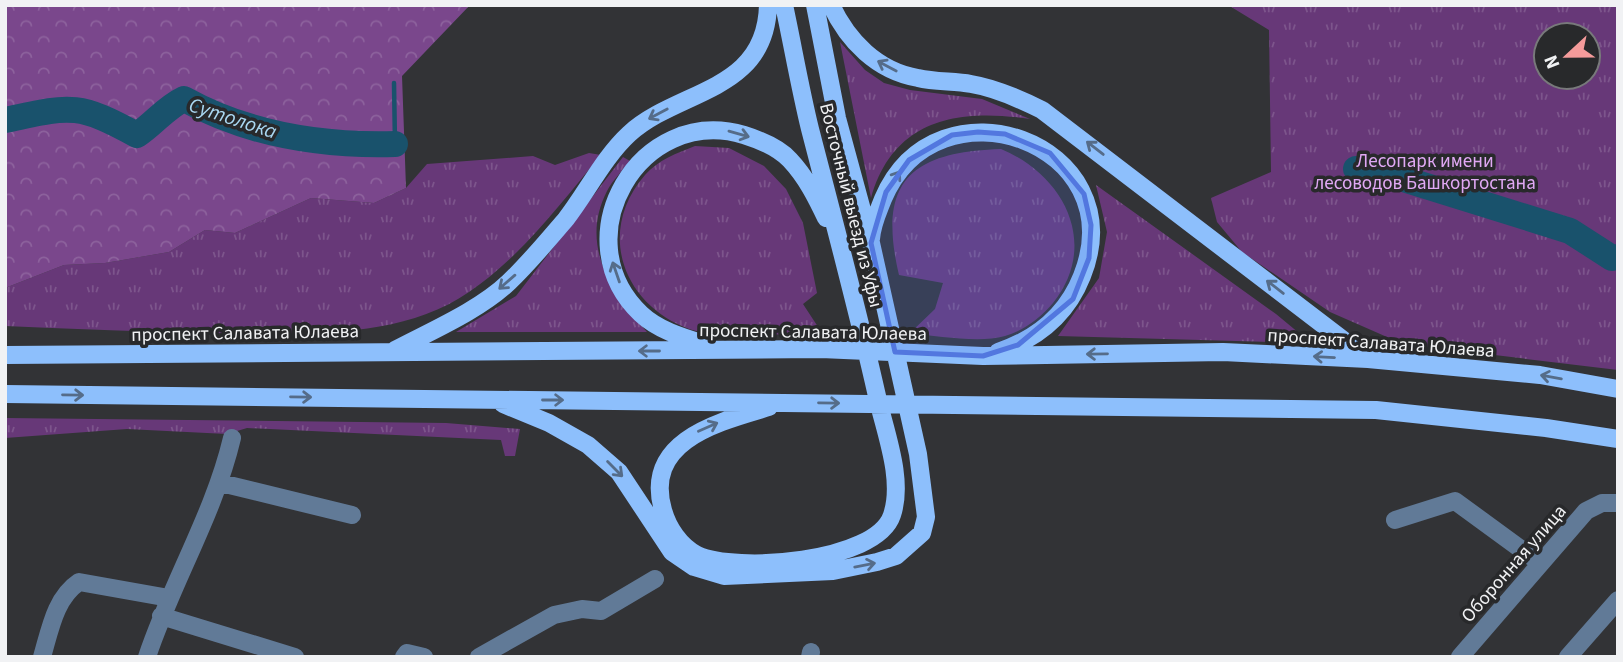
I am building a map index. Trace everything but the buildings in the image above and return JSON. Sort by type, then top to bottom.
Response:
[{"type":"main road","points":[[392,352],[458,316],[508,284],[566,218],[628,135],[653,116],[712,91],[738,73],[755,53],[768,5]]},
{"type":"main road","name":"Восточный выезд из Уфы","points":[[784,5],[810,127],[852,286],[890,455],[896,491],[892,517],[879,534],[855,548],[829,557],[723,563],[696,554],[679,541],[667,522],[661,501],[666,463],[677,447],[694,434],[723,421],[788,402]]},
{"type":"main road","name":"Восточный выезд из Уфы","points":[[493,399],[548,423],[588,445],[619,472],[672,552],[694,567],[724,576],[834,571],[896,556],[922,533],[926,517],[918,454],[871,243],[838,118],[815,5]]},
{"type":"main road","points":[[831,5],[854,44],[894,71],[917,78],[973,84],[1016,97],[1042,110],[1367,359]]},
{"type":"main road","points":[[724,351],[657,326],[641,314],[617,277],[609,235],[615,197],[635,167],[650,153],[667,141],[696,131],[728,131],[763,141],[788,157],[808,181],[844,255]]},
{"type":"main road","points":[[871,243],[872,225],[896,176],[909,160],[952,135],[978,132],[1018,138],[1050,153],[1070,173],[1084,194],[1091,225],[1089,258],[1073,299],[1046,327],[1018,345],[984,356]]},
{"type":"main road","name":"проспект Салавата Юлаева","points":[[5,355],[821,349],[984,356],[1223,352],[1367,359],[1541,375],[1618,389]]},
{"type":"main road","points":[[5,394],[1376,410],[1546,428],[1618,439]]},
{"type":"street","points":[[148,657],[161,616],[221,483],[232,438]]},
{"type":"street","points":[[221,483],[352,516]]},
{"type":"street","points":[[1395,520],[1455,501],[1541,563]]},
{"type":"street","name":"Оборонная улица","points":[[1460,657],[1586,511],[1610,503]]},
{"type":"street","points":[[479,657],[554,615],[582,609],[601,611],[655,579]]},
{"type":"street","points":[[42,657],[56,611],[69,588],[79,582],[169,598]]},
{"type":"street","points":[[1568,657],[1618,600]]},
{"type":"street","points":[[161,616],[295,657]]},
{"type":"street","points":[[404,657],[407,653],[424,657]]},
{"type":"highlighted area","points":[[978,132],[1005,134],[1050,153],[1084,194],[1091,225],[1089,258],[1073,299],[1018,345],[983,356],[895,352],[871,243],[886,192],[909,160],[952,135]]},
{"type":"green space","points":[[5,5],[470,5],[402,76],[406,188],[374,203],[311,198],[235,233],[205,230],[169,252],[105,263],[64,265],[5,288]]},
{"type":"green space","name":"Лесопарк имени лесоводов Башкортостана","points":[[1228,5],[1618,5],[1618,370],[1403,344],[1330,312],[1242,252],[1217,222],[1211,198],[1271,172],[1269,30]]},
{"type":"green space","points":[[840,42],[865,70],[884,83],[910,90],[982,99],[1030,119],[978,116],[954,118],[932,125],[912,135],[895,151],[881,171],[871,198]]},
{"type":"green space","points":[[695,146],[729,148],[764,166],[786,189],[803,223],[817,293],[803,304],[822,333],[732,335],[697,331],[662,315],[644,299],[631,281],[623,261],[620,240],[622,218],[631,196],[645,175],[656,165]]},
{"type":"green space","points":[[1001,149],[1042,176],[1058,194],[1068,214],[1074,235],[1074,258],[1067,281],[1043,314],[1026,327],[1005,336],[970,339],[909,334],[935,309],[943,283],[899,275],[893,243],[893,216],[898,195],[908,178],[923,166],[944,157],[970,151]]},
{"type":"green space","points":[[589,153],[601,155],[540,228],[506,262],[469,292],[441,308],[411,319],[380,327],[314,333],[190,333],[5,326],[5,288],[64,265],[105,263],[169,252],[205,230],[235,233],[311,198],[374,203],[406,188],[427,164],[533,156],[555,165]]},
{"type":"green space","points":[[623,157],[630,161],[609,187],[599,211],[598,249],[603,268],[612,285],[647,332],[456,332],[516,296]]},
{"type":"green space","points":[[1096,185],[1276,314],[1311,343],[1058,336],[1099,278],[1107,232]]},
{"type":"green space","points":[[5,418],[446,423],[520,429],[515,456],[505,456],[501,440],[247,428],[227,434],[127,429],[5,438]]},
{"type":"waterway","points":[[394,83],[395,144]]},
{"type":"waterway","name":"Сутолока","points":[[5,120],[73,110],[100,117],[137,135],[184,99],[234,122],[286,136],[340,143],[395,144]]},
{"type":"waterway","name":"Сутолока","points":[[1356,169],[1394,176],[1570,231],[1612,258],[1618,257]]}]
